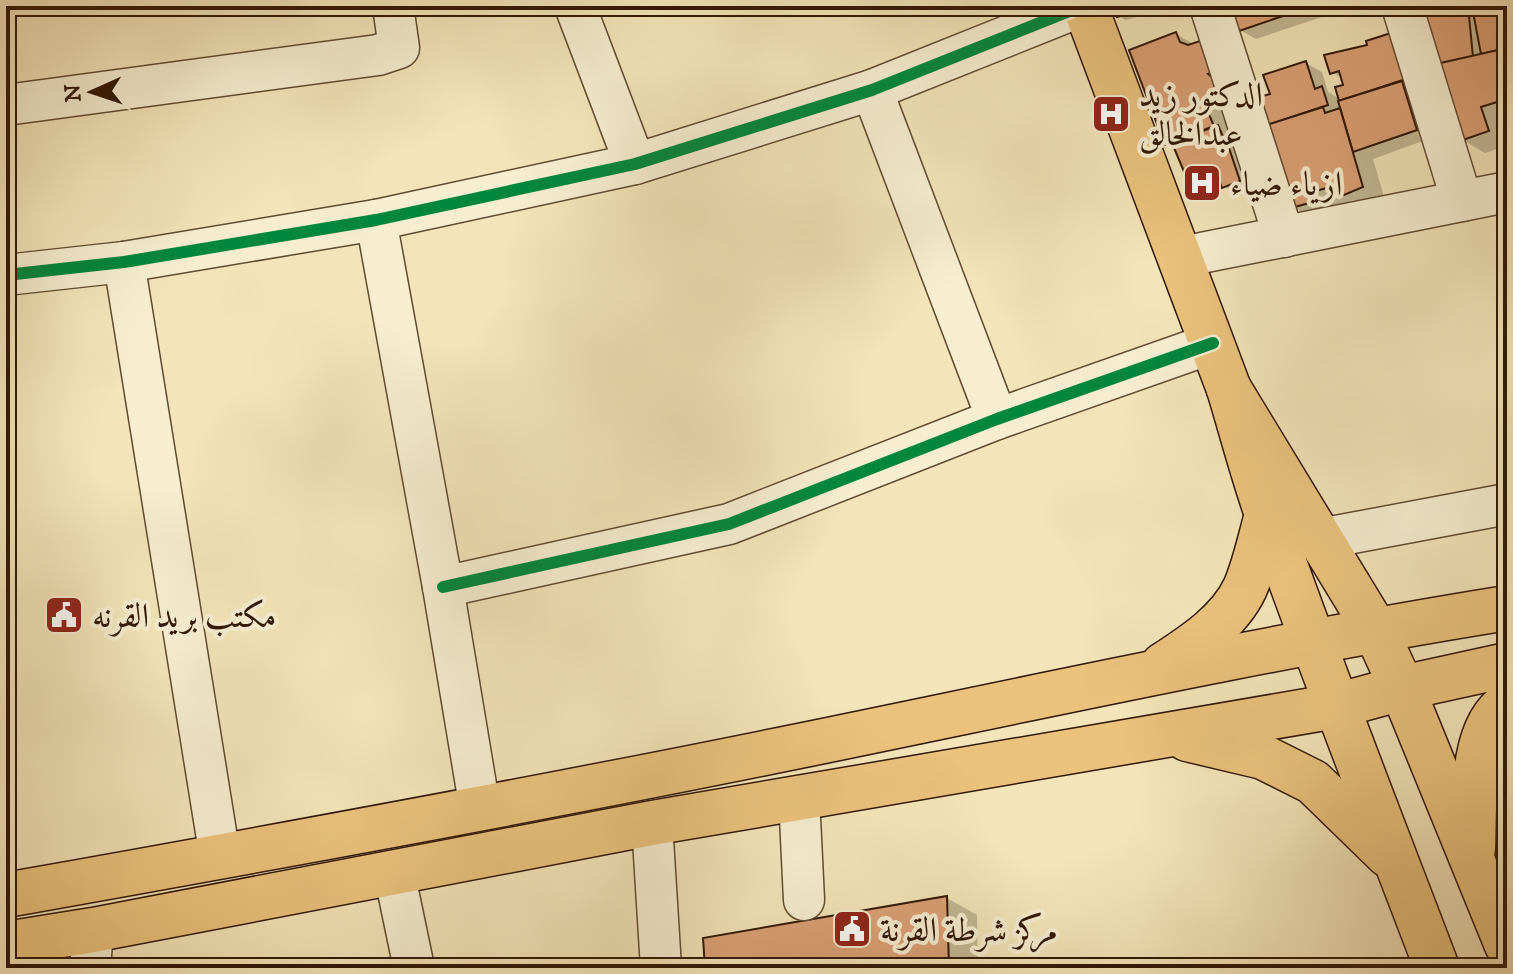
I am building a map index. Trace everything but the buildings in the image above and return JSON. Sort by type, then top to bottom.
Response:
[{"type":"main road","points":[[1083,6],[1213,343],[1267,515],[1336,706],[1437,968]]},
{"type":"main road","points":[[1229,389],[1375,629],[1507,945]]},
{"type":"main road","points":[[1152,673],[1196,644],[1223,619],[1244,590],[1267,515]]},
{"type":"main road","points":[[6,895],[480,809],[1375,629],[1507,608]]},
{"type":"main road","points":[[19,950],[92,949],[394,872],[799,797],[1336,706],[1507,665]]},
{"type":"main road","points":[[1472,860],[1483,735],[1495,712],[1507,704]]},
{"type":"main road","points":[[1169,734],[1263,757],[1313,782],[1398,865]]},
{"type":"street","points":[[6,105],[378,55],[399,48],[393,6]]},
{"type":"street","points":[[575,6],[635,164]]},
{"type":"street","points":[[6,275],[124,262],[376,220],[635,164],[872,90],[1083,6]]},
{"type":"street","points":[[1210,6],[1284,237]]},
{"type":"street","points":[[1402,6],[1462,201]]},
{"type":"street","points":[[872,90],[997,419]]},
{"type":"street","points":[[1181,257],[1507,192]]},
{"type":"street","points":[[376,220],[480,809]]},
{"type":"street","points":[[124,262],[220,857]]},
{"type":"street","points":[[443,587],[729,524],[997,419],[1213,343]]},
{"type":"street","points":[[1320,539],[1507,504]]},
{"type":"street","points":[[799,797],[804,900]]},
{"type":"street","points":[[652,823],[661,968]]},
{"type":"street","points":[[394,872],[414,968]]},
{"type":"cycle path","points":[[6,275],[124,262],[376,220],[635,164],[872,90],[1082,6]]},
{"type":"cycle path","points":[[443,587],[729,524],[997,419],[1213,343]]},
{"type":"place","name":"الدكتور زيد عبدالخالق","points":[[1111,114]]},
{"type":"place","name":"ازياء ضياء","points":[[1202,183]]},
{"type":"place","name":"مكتب بريد القرنه","points":[[64,615]]},
{"type":"place","name":"مركز شرطة القرنة","points":[[852,929]]}]
